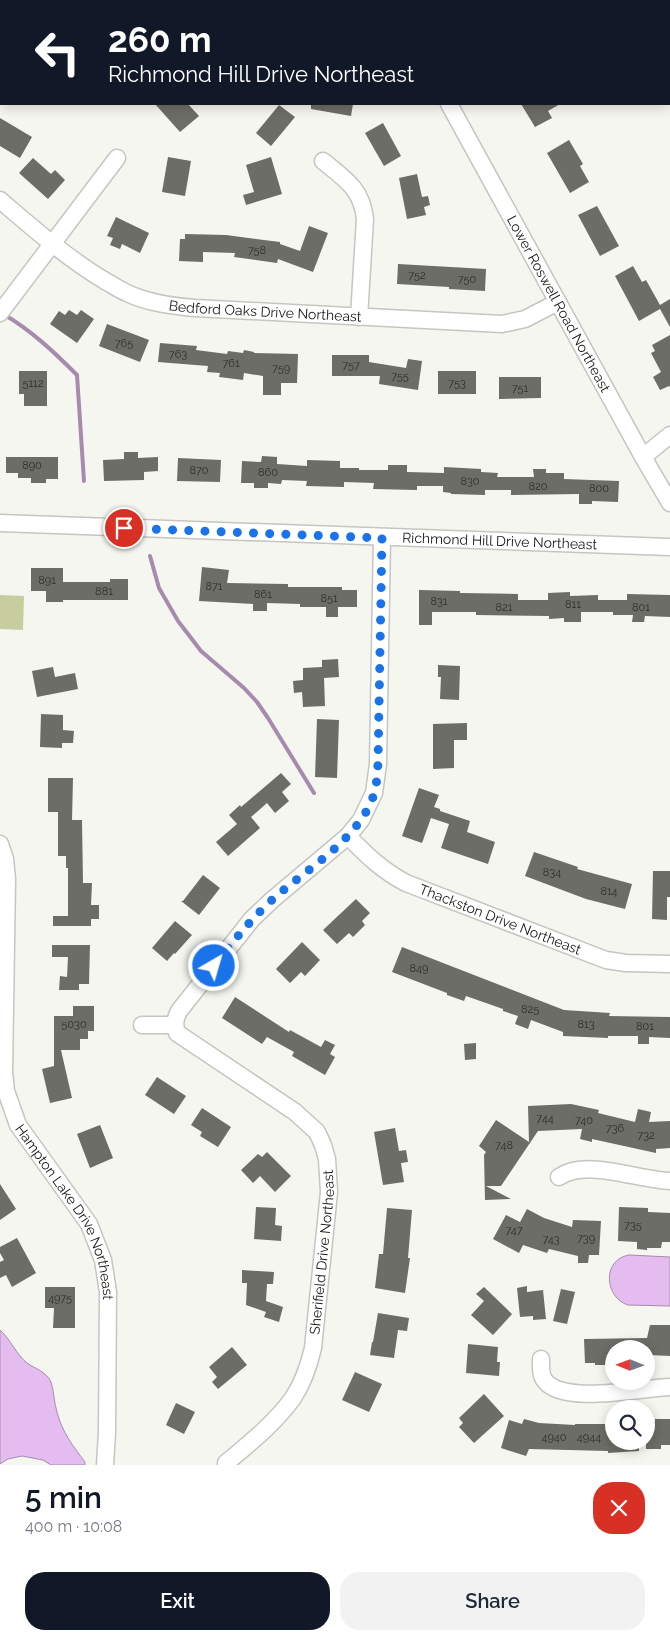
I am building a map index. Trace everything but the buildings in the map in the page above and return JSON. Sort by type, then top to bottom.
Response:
[{"type":"street","name":"Lower Roswell Road Northeast","points":[[450,105],[670,503]]},
{"type":"street","points":[[0,313],[116,158]]},
{"type":"street","points":[[323,161],[353,186],[364,211],[359,316]]},
{"type":"street","name":"Bedford Oaks Drive Northeast","points":[[0,200],[52,244],[91,272],[127,294],[150,301],[195,308],[502,324],[525,318],[558,302]]},
{"type":"street","points":[[643,457],[670,435]]},
{"type":"street","name":"Richmond Hill Drive Northeast","points":[[0,523],[382,538],[670,546]]},
{"type":"street","points":[[142,1025],[175,1025],[175,1018],[179,1011],[252,919],[348,836],[361,820],[370,803],[377,779],[382,538]]},
{"type":"street","name":"Thackston Drive Northeast","points":[[348,836],[374,863],[390,875],[406,883],[606,960],[670,964]]},
{"type":"street","name":"Hampton Lake Drive Northeast","points":[[0,844],[5,858],[6,879],[4,1072],[6,1091],[18,1126],[89,1224],[103,1260],[108,1292],[105,1465]]},
{"type":"street","name":"Sherifield Drive Northeast","points":[[175,1025],[177,1032],[182,1036],[295,1112],[317,1132],[328,1158],[329,1192],[313,1348],[308,1367],[293,1397],[276,1417],[253,1440],[226,1462]]},
{"type":"street","points":[[559,1177],[566,1172],[591,1168],[670,1181]]},
{"type":"street","points":[[541,1358],[542,1376],[553,1388],[562,1392],[575,1394],[670,1387]]},
{"type":"green space","points":[[0,595],[24,596],[23,630],[0,629]]},
{"type":"shaded area","points":[[629,1255],[670,1257],[670,1306],[628,1305],[620,1301],[615,1295],[609,1279],[610,1271],[620,1258]]},
{"type":"shaded area","points":[[0,1330],[23,1359],[49,1378],[59,1419],[85,1465],[51,1465],[43,1460],[22,1456],[8,1459],[0,1464]]},
{"type":"waterway","points":[[3,314],[33,334],[77,375],[84,481]]},
{"type":"waterway","points":[[150,556],[159,588],[178,621],[201,651],[244,688],[257,702],[314,793]]},
{"type":"route","points":[[124,528],[382,538],[378,764],[374,793],[361,820],[348,836],[252,919],[214,966]]}]
